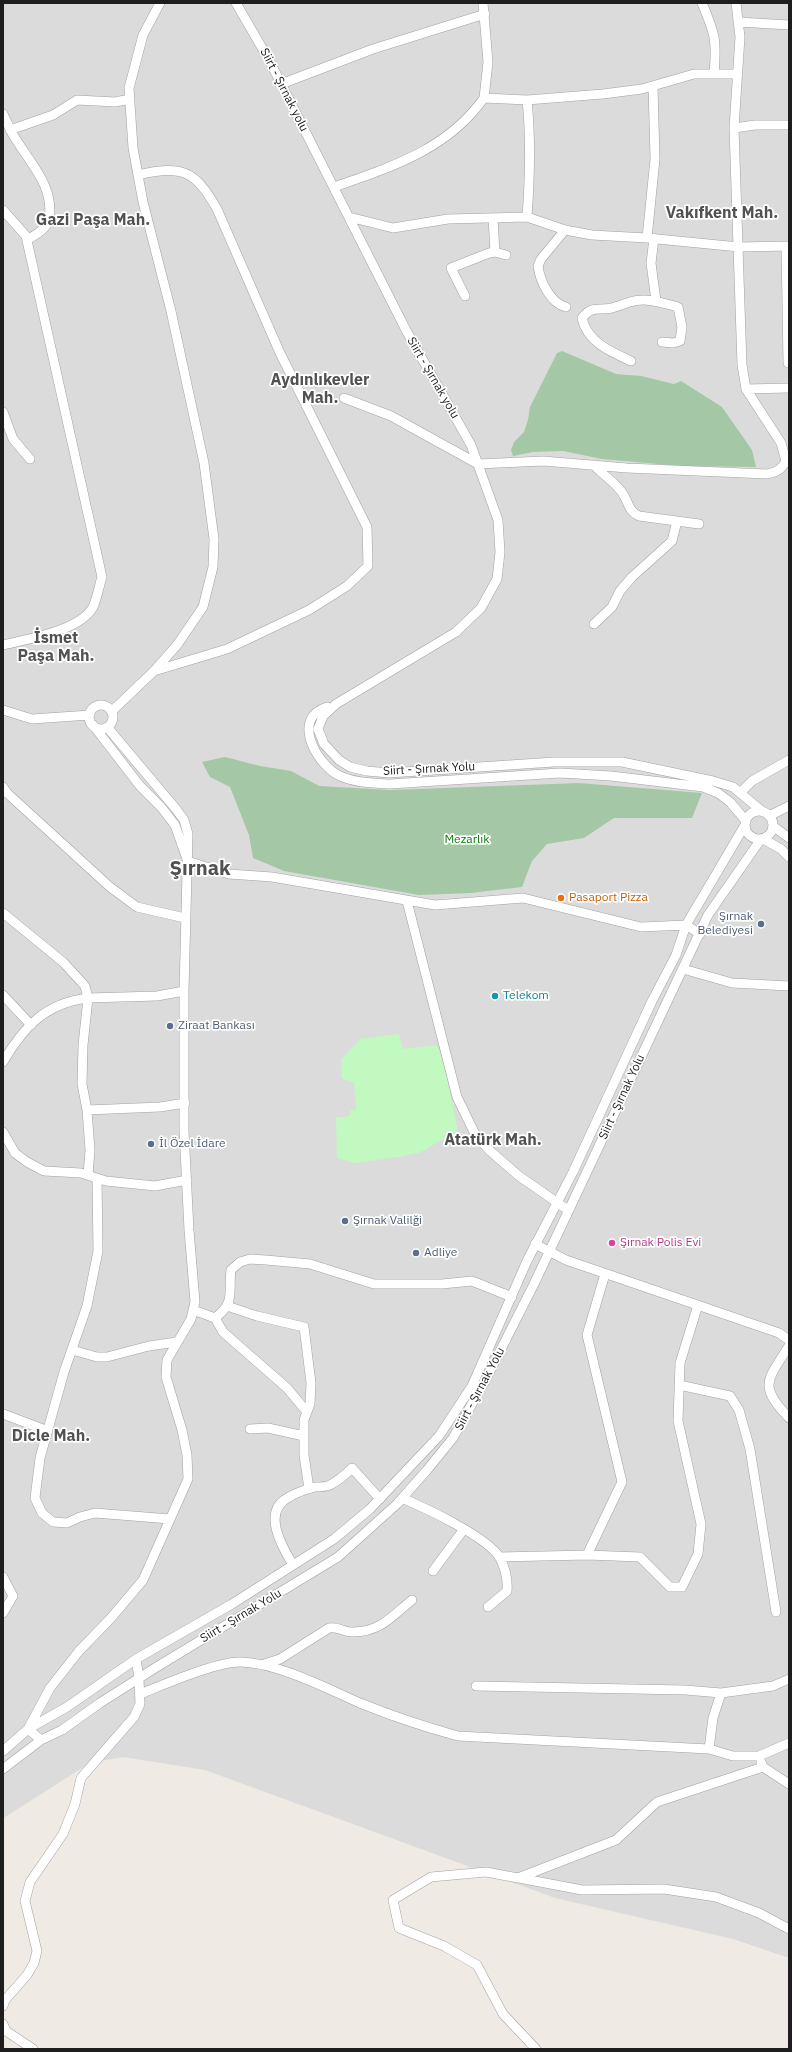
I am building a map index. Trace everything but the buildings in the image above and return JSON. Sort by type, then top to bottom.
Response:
[{"type":"street","points":[[93,726],[100,729],[107,727],[112,722],[112,711],[154,671],[177,645],[203,606],[213,567],[214,539],[209,494],[194,412],[138,175],[133,148],[129,88],[143,35],[160,3]]},
{"type":"street","name":"Siirt - Şırnak yolu","points":[[236,3],[281,84],[407,332],[471,445],[498,520],[500,552],[497,579],[481,608],[456,632],[336,704]]},
{"type":"street","points":[[334,187],[400,164],[449,136],[472,116],[484,98],[488,62],[483,3]]},
{"type":"street","points":[[702,3],[715,36],[716,50],[714,74]]},
{"type":"street","points":[[344,398],[391,416],[478,464],[543,462],[627,468],[774,473],[784,466],[786,461],[781,443],[746,389],[742,365],[739,323],[739,247],[734,128],[740,37],[736,3]]},
{"type":"street","points":[[281,84],[373,49],[485,14]]},
{"type":"street","points":[[738,22],[789,25]]},
{"type":"street","points":[[484,98],[527,100],[603,94],[653,86],[694,74],[738,74]]},
{"type":"street","points":[[653,86],[654,159],[651,263],[656,300]]},
{"type":"street","points":[[10,130],[54,115],[77,100],[115,102],[130,99]]},
{"type":"street","points":[[527,100],[530,127],[530,174],[527,217]]},
{"type":"street","points":[[3,114],[10,130],[42,177],[48,199],[49,220],[43,230],[27,240]]},
{"type":"street","points":[[734,128],[755,125],[789,125]]},
{"type":"street","points":[[138,175],[160,170],[191,175],[206,189],[217,209],[280,353],[367,527],[368,566],[347,586],[309,610],[227,649],[154,671]]},
{"type":"street","points":[[3,210],[17,224],[27,240],[102,577],[93,608],[73,625],[55,632],[3,644]]},
{"type":"street","points":[[349,217],[393,228],[448,219],[527,217],[565,230],[592,235],[651,238],[739,247],[788,247],[788,363]]},
{"type":"street","points":[[493,218],[495,252]]},
{"type":"street","points":[[565,230],[541,259],[538,266],[539,272],[547,289],[559,305],[566,307]]},
{"type":"street","points":[[465,296],[451,268],[470,259],[495,252],[506,255]]},
{"type":"street","points":[[631,361],[600,345],[588,331],[582,318],[590,309],[611,308],[631,301],[656,300],[678,307],[681,314],[680,341],[673,343],[662,342]]},
{"type":"street","points":[[746,389],[789,388]]},
{"type":"street","points":[[3,412],[13,439],[30,459]]},
{"type":"street","points":[[594,465],[623,494],[629,509],[639,516],[699,524]]},
{"type":"street","points":[[594,624],[612,607],[620,591],[632,577],[668,546],[675,536],[677,521]]},
{"type":"street","name":"Siirt - Şırnak Yolu","points":[[336,704],[322,716],[318,729],[324,744],[350,767],[389,773],[554,762],[622,762],[713,781],[732,787],[766,814]]},
{"type":"street","name":"Siirt - Şırnak Yolu","points":[[3,1751],[28,1729],[67,1706],[136,1659],[232,1604],[334,1539],[380,1499],[439,1436],[472,1386],[535,1244],[557,1203],[652,1001],[676,955],[686,925],[745,823],[730,802],[718,793],[704,787],[611,776],[560,773],[390,784],[366,782],[346,778],[329,768],[317,754],[309,740],[311,720],[323,708],[336,704]]},
{"type":"street","points":[[112,711],[106,707],[99,706],[93,709],[90,715],[93,726],[140,786],[161,807],[175,825],[187,861]]},
{"type":"street","points":[[3,710],[32,719],[90,715]]},
{"type":"street","points":[[41,1740],[28,1729],[50,1688],[79,1651],[111,1618],[143,1580],[188,1479],[187,1455],[182,1430],[166,1377],[167,1360],[191,1319],[195,1302],[187,1180],[185,1103],[185,918],[187,861],[190,847],[184,820],[107,727]]},
{"type":"street","points":[[740,793],[752,781],[789,760]]},
{"type":"street","points":[[3,788],[110,887],[137,906],[185,918]]},
{"type":"street","points":[[789,806],[766,814],[751,814],[745,823],[750,836],[762,839],[781,849],[789,857]]},
{"type":"street","points":[[766,814],[773,826],[789,838]]},
{"type":"street","points":[[762,839],[770,834],[773,826]]},
{"type":"street","name":"Siirt - Şırnak Yolu","points":[[3,1769],[41,1740],[62,1730],[139,1678],[338,1557],[402,1498],[453,1438],[492,1368],[708,916],[762,839]]},
{"type":"street","points":[[187,861],[229,874],[272,876],[435,905],[523,898],[641,928],[686,925],[700,934]]},
{"type":"street","points":[[407,900],[457,1097],[475,1134],[489,1150],[519,1176],[568,1210]]},
{"type":"street","points":[[3,913],[63,962],[85,986],[88,998],[83,1044],[82,1084],[87,1110],[90,1150],[88,1175]]},
{"type":"street","points":[[683,969],[732,983],[789,986]]},
{"type":"street","points":[[3,1062],[15,1043],[31,1025],[48,1010],[63,1002],[88,998],[157,996],[184,991]]},
{"type":"street","points":[[3,995],[31,1025]]},
{"type":"street","points":[[87,1110],[160,1106],[185,1103]]},
{"type":"street","points":[[3,1132],[16,1154],[44,1171],[88,1175],[97,1178],[155,1186],[187,1180]]},
{"type":"street","points":[[97,1178],[98,1251],[87,1306],[72,1350],[40,1458],[35,1498],[42,1513],[53,1522],[67,1523],[80,1517],[95,1513],[170,1519]]},
{"type":"street","points":[[535,1244],[566,1260],[778,1332],[789,1340]]},
{"type":"street","points":[[216,1318],[227,1306],[230,1300],[229,1284],[231,1270],[240,1262],[250,1259],[310,1264],[374,1284],[442,1284],[472,1281],[512,1296]]},
{"type":"street","points":[[587,1555],[622,1482],[587,1335],[605,1274]]},
{"type":"street","points":[[499,1557],[587,1555],[640,1556],[670,1588],[682,1586],[698,1554],[701,1524],[678,1421],[680,1363],[698,1305]]},
{"type":"street","points":[[227,1306],[257,1316],[304,1327],[311,1383],[310,1404],[304,1420],[304,1455],[309,1489]]},
{"type":"street","points":[[193,1310],[216,1318],[223,1332],[287,1388],[307,1412]]},
{"type":"street","points":[[72,1350],[97,1357],[107,1357],[148,1346],[177,1342]]},
{"type":"street","points":[[789,1346],[768,1382],[774,1403],[789,1418]]},
{"type":"street","points":[[680,1385],[730,1396],[739,1410],[750,1449],[776,1612]]},
{"type":"street","points":[[3,1414],[48,1431]]},
{"type":"street","points":[[250,1429],[268,1428],[304,1436]]},
{"type":"street","points":[[293,1565],[283,1549],[276,1529],[274,1517],[279,1505],[287,1497],[309,1489],[330,1485],[352,1468],[380,1499]]},
{"type":"street","points":[[402,1498],[476,1536],[499,1557],[508,1582],[507,1591],[488,1607]]},
{"type":"street","points":[[433,1571],[464,1529]]},
{"type":"street","points":[[3,1577],[13,1596],[3,1613]]},
{"type":"street","points":[[259,1665],[280,1659],[329,1628],[335,1627],[349,1632],[355,1632],[365,1631],[385,1624],[412,1600]]},
{"type":"street","points":[[3,2006],[5,2000],[27,1975],[34,1963],[37,1951],[25,1901],[30,1882],[63,1834],[74,1804],[81,1778],[134,1717],[140,1704],[139,1678],[136,1659]]},
{"type":"street","points":[[140,1694],[217,1667],[240,1662],[259,1665],[296,1675],[361,1703],[432,1729],[458,1736],[709,1750],[734,1756],[759,1756],[789,1743]]},
{"type":"street","points":[[476,1686],[685,1690],[721,1693],[773,1686],[789,1679]]},
{"type":"street","points":[[709,1750],[713,1718],[721,1693]]},
{"type":"street","points":[[759,1756],[763,1767],[789,1784]]},
{"type":"street","points":[[518,1878],[616,1840],[657,1802],[763,1767]]},
{"type":"street","points":[[536,2049],[503,2014],[477,1965],[444,1946],[399,1928],[393,1900],[431,1877],[486,1872],[582,1890],[664,1889],[716,1897],[759,1913],[789,1929]]},
{"type":"street","points":[[3,2024],[6,2031],[33,2049]]},
{"type":"shaded area","points":[[3,3],[789,3],[789,1958],[733,1939],[555,1898],[205,1770],[123,1757],[90,1763],[5,1817],[3,1821]]},
{"type":"green space","points":[[562,351],[616,374],[641,376],[674,384],[681,381],[722,407],[752,450],[756,467],[681,466],[602,459],[563,451],[533,452],[513,456],[511,450],[514,442],[524,432],[530,407],[557,353]]},
{"type":"green space","name":"Mezarlık","points":[[225,757],[260,766],[291,771],[319,786],[390,790],[579,783],[702,793],[692,818],[614,818],[584,838],[547,844],[532,861],[522,887],[471,893],[419,895],[284,871],[253,858],[249,835],[230,787],[210,777],[202,762]]},
{"type":"green space","points":[[399,1034],[403,1049],[437,1045],[445,1069],[457,1131],[421,1152],[355,1163],[337,1158],[336,1118],[349,1116],[350,1111],[356,1109],[354,1083],[342,1078],[341,1060],[360,1039]]},
{"type":"place","name":"Pasaport Pizza","points":[[561,898]]},
{"type":"place","name":"Şırnak Belediyesi","points":[[761,924]]},
{"type":"place","name":"Telekom","points":[[495,996]]},
{"type":"place","name":"Ziraat Bankası","points":[[170,1026]]},
{"type":"place","name":"İl Özel İdare","points":[[151,1144]]},
{"type":"place","name":"Şırnak Valilği","points":[[345,1221]]},
{"type":"place","name":"Şırnak Polis Evi","points":[[612,1243]]},
{"type":"place","name":"Adliye","points":[[416,1253]]},
{"type":"district","name":"Vakıfkent Mah.","points":[[722,213]]},
{"type":"district","name":"Gazi Paşa Mah.","points":[[93,220]]},
{"type":"district","name":"Aydınlıkevler Mah.","points":[[320,389]]},
{"type":"district","name":"İsmet Paşa Mah.","points":[[56,647]]},
{"type":"district","name":"Şırnak","points":[[200,869]]},
{"type":"district","name":"Atatürk Mah.","points":[[493,1140]]},
{"type":"district","name":"Dicle Mah.","points":[[51,1436]]}]
